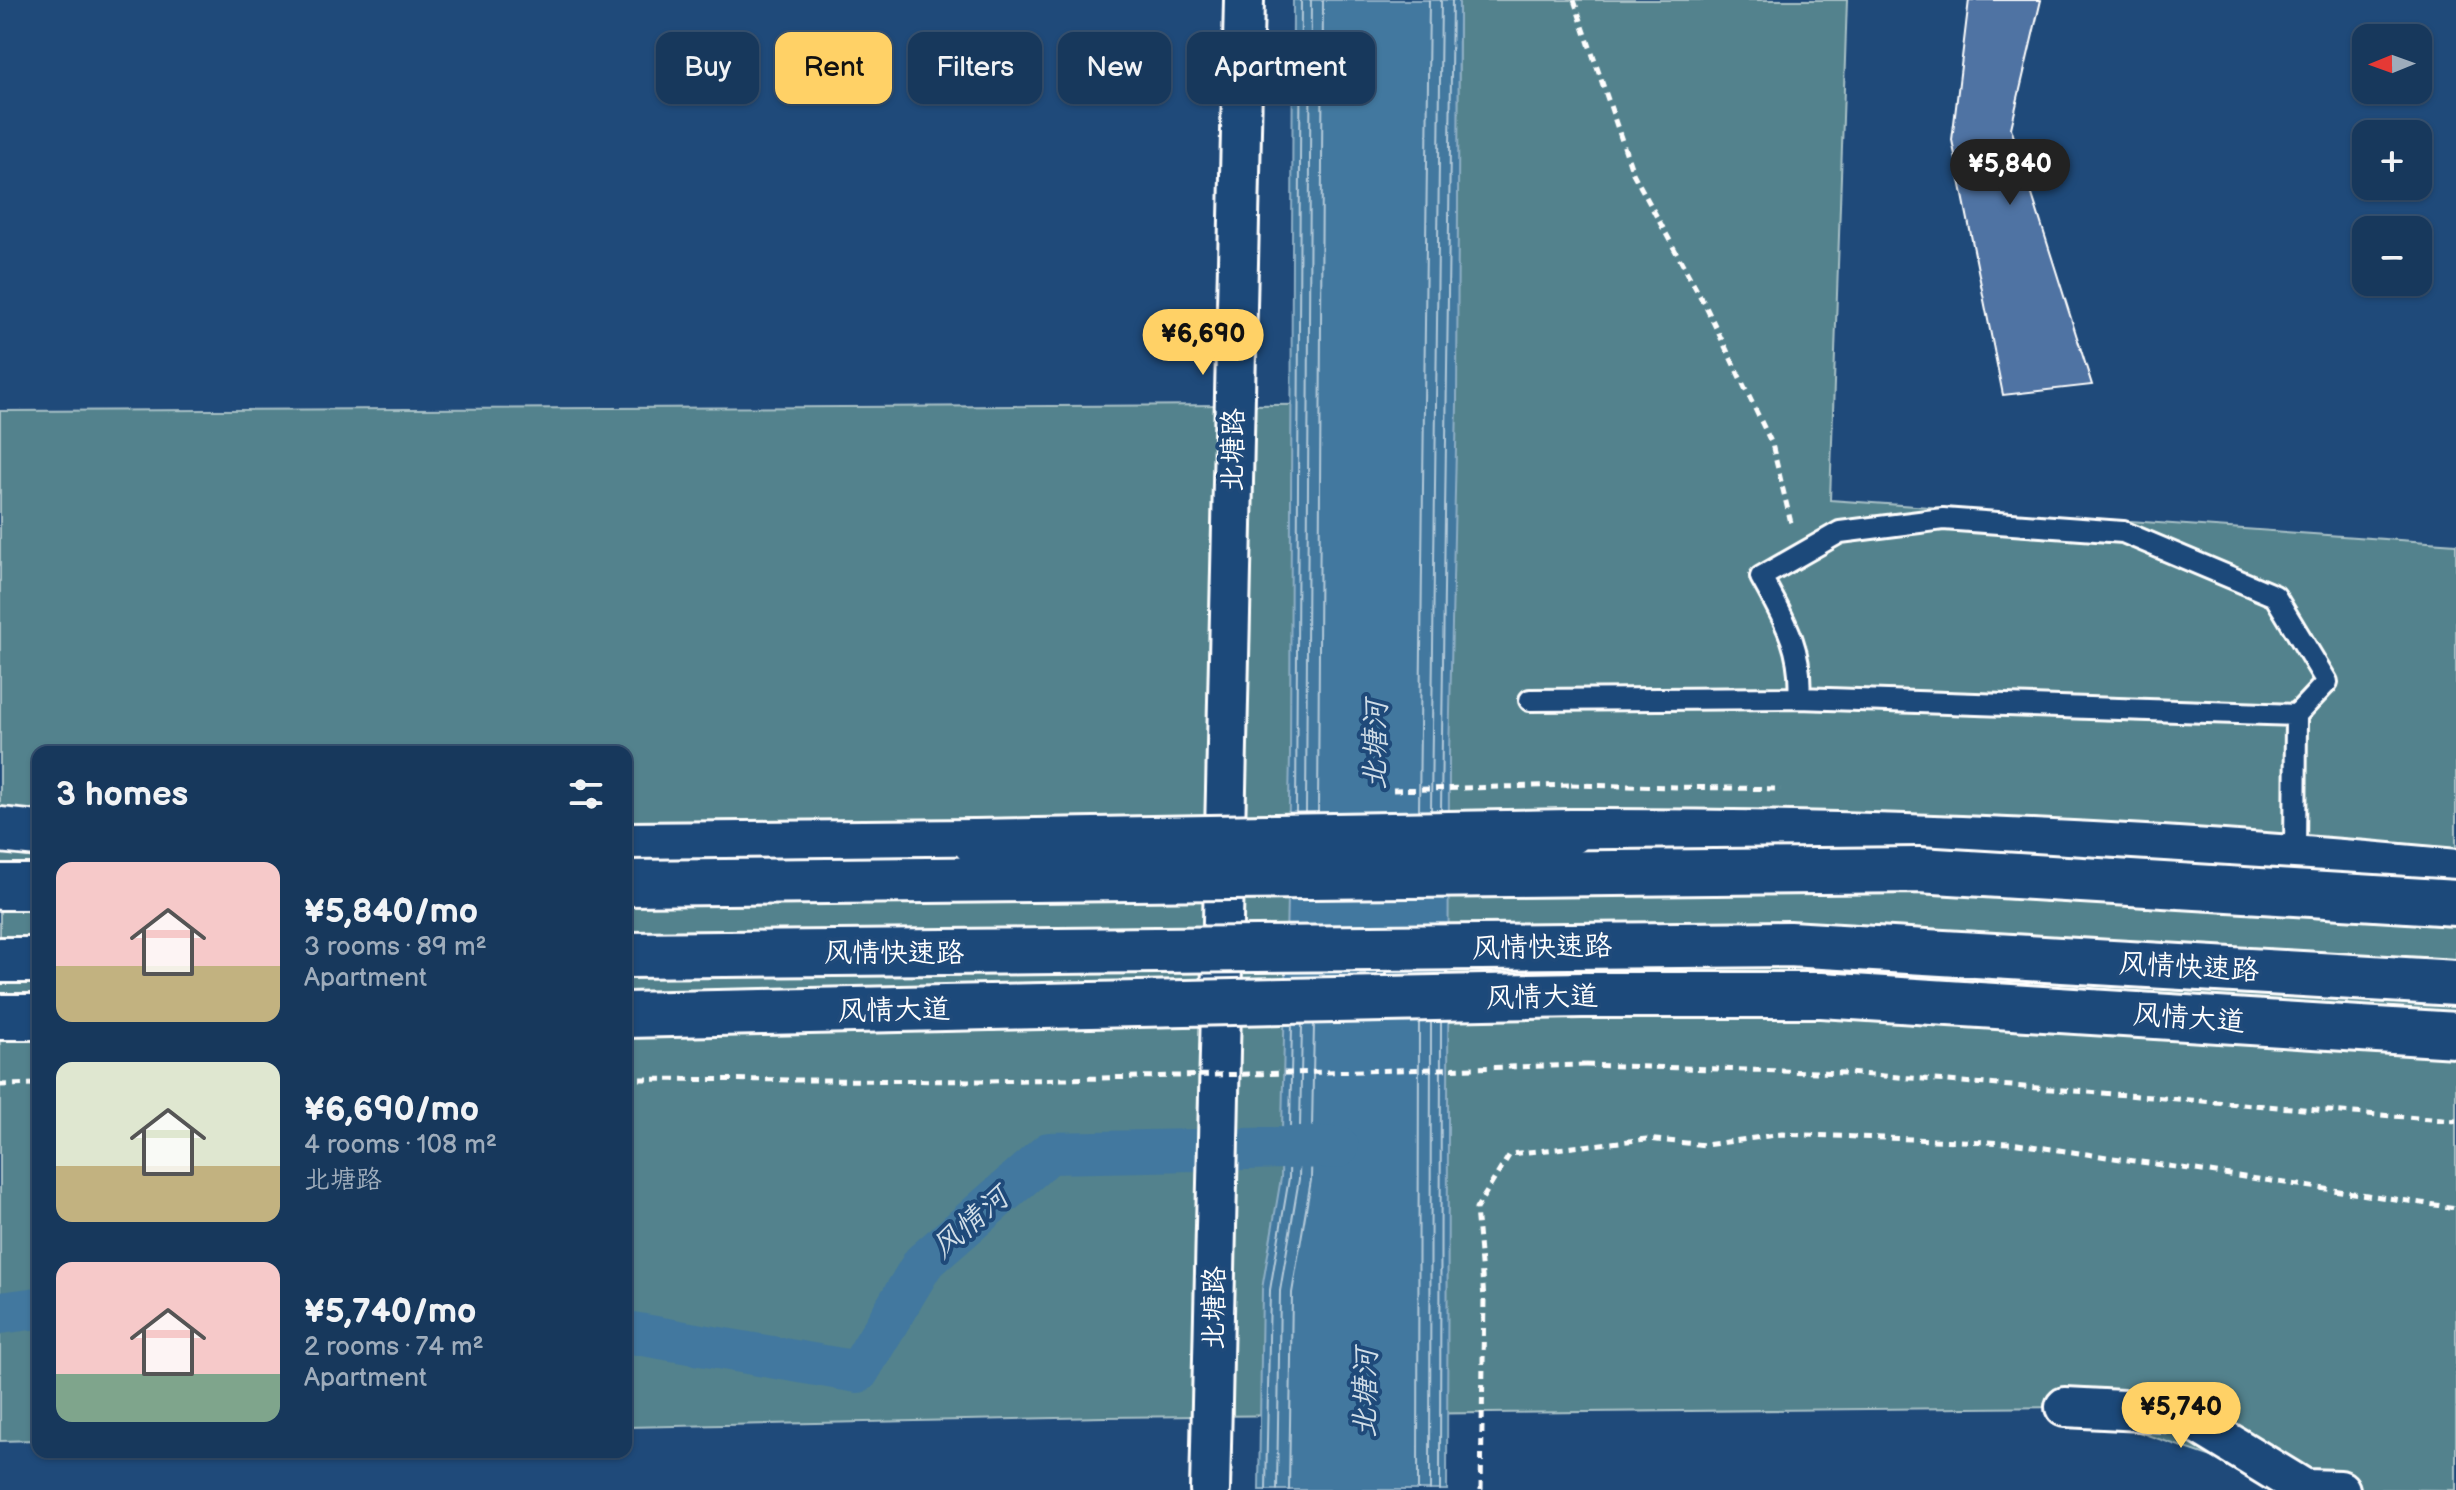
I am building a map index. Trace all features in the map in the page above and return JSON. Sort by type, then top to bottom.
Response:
[{"type":"main road","points":[[0,830],[32,833]]},
{"type":"main road","points":[[632,845],[1571,832],[1778,833],[2295,857],[2456,872]]},
{"type":"main road","points":[[0,854],[32,853]]},
{"type":"main road","points":[[632,883],[1919,870],[2456,903]]},
{"type":"main road","points":[[0,887],[32,887]]},
{"type":"main road","name":"风情快速路","points":[[632,955],[1789,944],[2456,983]]},
{"type":"main road","points":[[0,960],[32,960]]},
{"type":"main road","name":"风情大道","points":[[632,1015],[1582,995],[1821,995],[2456,1035]]},
{"type":"main road","points":[[0,1017],[32,1017]]},
{"type":"street","name":"北塘路","points":[[1210,1490],[1244,0]]},
{"type":"street","points":[[2065,1407],[2180,1413],[2317,1490]]},
{"type":"lane","points":[[1799,698],[1801,668],[1789,629],[1761,577],[1840,532],[1943,519],[2123,532],[2275,596],[2327,682],[2296,715],[2295,857]]},
{"type":"lane","points":[[1530,700],[1799,698],[2296,715]]},
{"type":"path","points":[[1574,0],[1633,173],[1706,307],[1772,444],[1798,556]]},
{"type":"path","points":[[632,1079],[990,1081],[1585,1065],[1847,1073],[2456,1121]]},
{"type":"path","points":[[0,1085],[32,1084]]},
{"type":"path","points":[[1481,1490],[1484,1298],[1476,1209],[1510,1154],[1647,1139],[1706,1145],[1782,1134],[2011,1143],[2456,1208]]},
{"type":"green space","points":[[1459,0],[1847,0],[1830,500],[2456,544],[2456,1490],[2306,1489],[2065,1407],[1105,1417],[632,1427],[632,746],[32,746],[32,1440],[0,1441],[0,411],[1456,404]]},
{"type":"water","name":"北塘河","points":[[1293,0],[1459,0],[1457,404],[1449,756],[1447,1490],[1259,1490],[1262,1289],[1281,1178],[1290,754],[1293,104],[1375,104],[1375,32],[1293,32]]},
{"type":"building","points":[[1969,0],[2041,0],[2011,128],[2092,385],[2003,395],[1952,140]]},
{"type":"waterway","name":"风情河","points":[[632,1333],[858,1372],[923,1263],[1049,1153],[1338,1147]]},
{"type":"waterway","name":"风情河","points":[[0,1313],[32,1309]]}]
